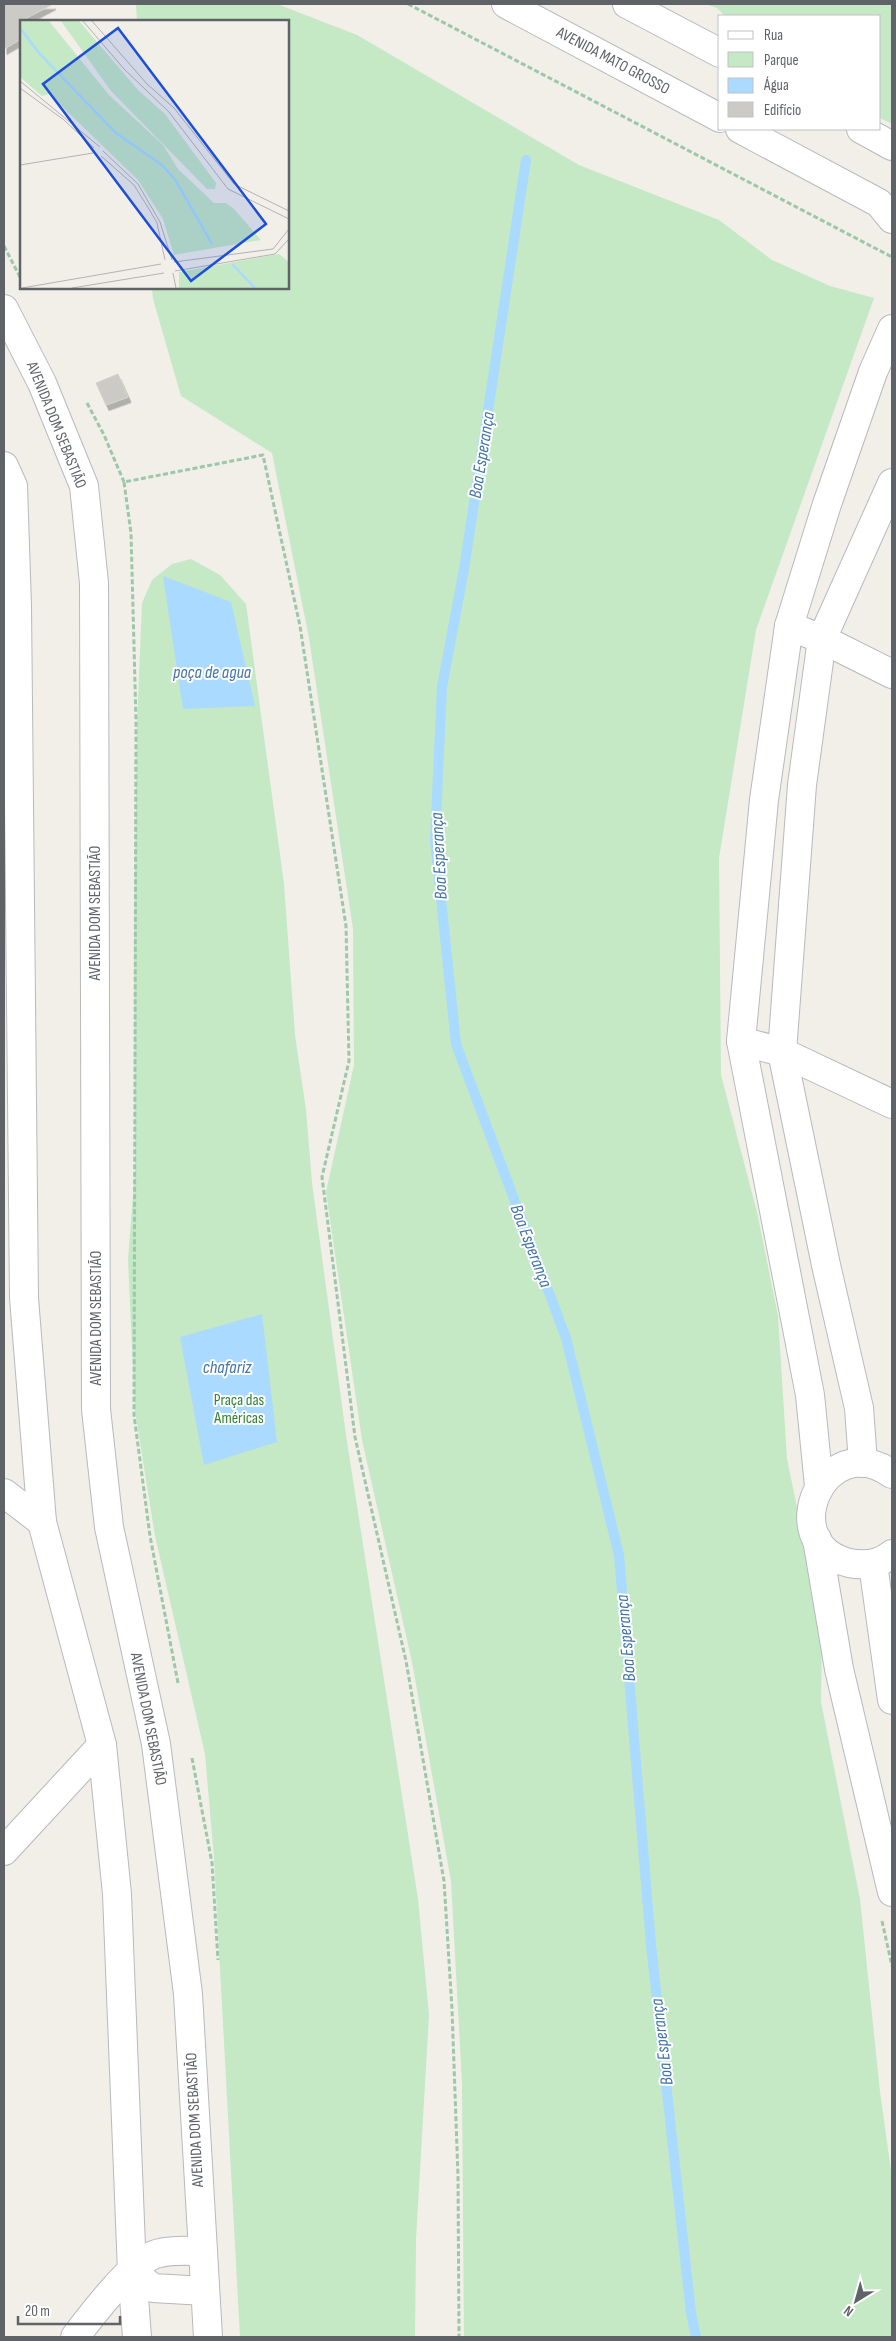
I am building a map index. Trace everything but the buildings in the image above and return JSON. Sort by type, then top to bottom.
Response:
[{"type":"street","name":"AVENIDA MATO GROSSO","points":[[506,4],[718,117]]},
{"type":"street","points":[[627,4],[718,52]]},
{"type":"street","points":[[742,130],[879,203],[892,219]]},
{"type":"street","points":[[863,130],[892,146]]},
{"type":"street","name":"AVENIDA DOM SEBASTIÃO","points":[[4,309],[42,382],[84,486],[94,583],[96,1409],[109,1527],[156,1744],[172,1860],[188,1994],[208,2337]]},
{"type":"street","points":[[818,1486],[810,1395],[741,1041],[764,800],[789,626],[840,466],[873,372],[892,329]]},
{"type":"street","points":[[4,466],[13,486],[17,606],[24,1298],[42,1522],[102,1745],[117,1894],[132,2272],[138,2337]]},
{"type":"street","points":[[863,1463],[859,1408],[826,1265],[782,1052],[802,784],[822,639],[892,483]]},
{"type":"street","points":[[789,626],[822,639],[892,674]]},
{"type":"street","points":[[741,1041],[782,1052],[892,1104]]},
{"type":"street","points":[[892,1474],[882,1467],[863,1463],[845,1465],[830,1473],[818,1486],[811,1512],[811,1522],[817,1539],[839,1669],[892,1892]]},
{"type":"street","points":[[4,1493],[42,1522]]},
{"type":"street","points":[[817,1539],[828,1552],[841,1561],[857,1565],[883,1559],[892,1700]]},
{"type":"street","points":[[4,1851],[102,1745]]},
{"type":"street","points":[[75,2337],[132,2272],[150,2256],[172,2251],[203,2250]]},
{"type":"street","points":[[132,2272],[153,2288],[205,2291]]},
{"type":"path","points":[[408,4],[892,257]]},
{"type":"path","points":[[4,246],[20,277]]},
{"type":"path","points":[[179,1690],[150,1536],[134,1415],[136,721],[131,533],[124,482],[263,455],[300,626],[346,926],[349,1061],[322,1178],[355,1437],[406,1661],[444,1881],[452,2009],[457,2156],[459,2337]]},
{"type":"path","points":[[192,1757],[212,1863],[218,1962]]},
{"type":"green space","points":[[136,4],[277,4],[357,35],[579,165],[719,220],[772,260],[830,286],[874,298],[756,630],[719,858],[721,1075],[757,1212],[778,1316],[787,1459],[822,1627],[821,1702],[860,1899],[880,2092],[892,2178],[892,2337],[464,2337],[462,2083],[451,1881],[412,1662],[362,1440],[326,1192],[354,1065],[353,929],[309,638],[272,453],[181,396],[153,299],[152,289],[289,289],[289,20],[137,20]]},
{"type":"green space","points":[[705,4],[892,4],[892,124],[881,118],[881,15],[724,15],[717,8]]},
{"type":"green space","name":"Praça das Américas","points":[[191,559],[220,575],[246,604],[284,884],[295,1035],[306,1110],[312,1183],[346,1435],[418,1899],[429,2015],[416,2239],[415,2337],[240,2337],[214,1858],[205,1754],[155,1536],[135,1411],[128,1260],[135,1169],[134,945],[137,724],[142,603],[152,580],[172,564]]},
{"type":"water","name":"poça de agua","points":[[163,576],[231,602],[255,706],[183,709]]},
{"type":"water","name":"chafariz","points":[[262,1314],[277,1442],[204,1465],[180,1337]]},
{"type":"waterway","name":"Boa Esperança","points":[[526,160],[464,569],[442,687],[435,840],[456,1044],[566,1338],[619,1555],[651,1945],[691,2313],[696,2337]]}]
